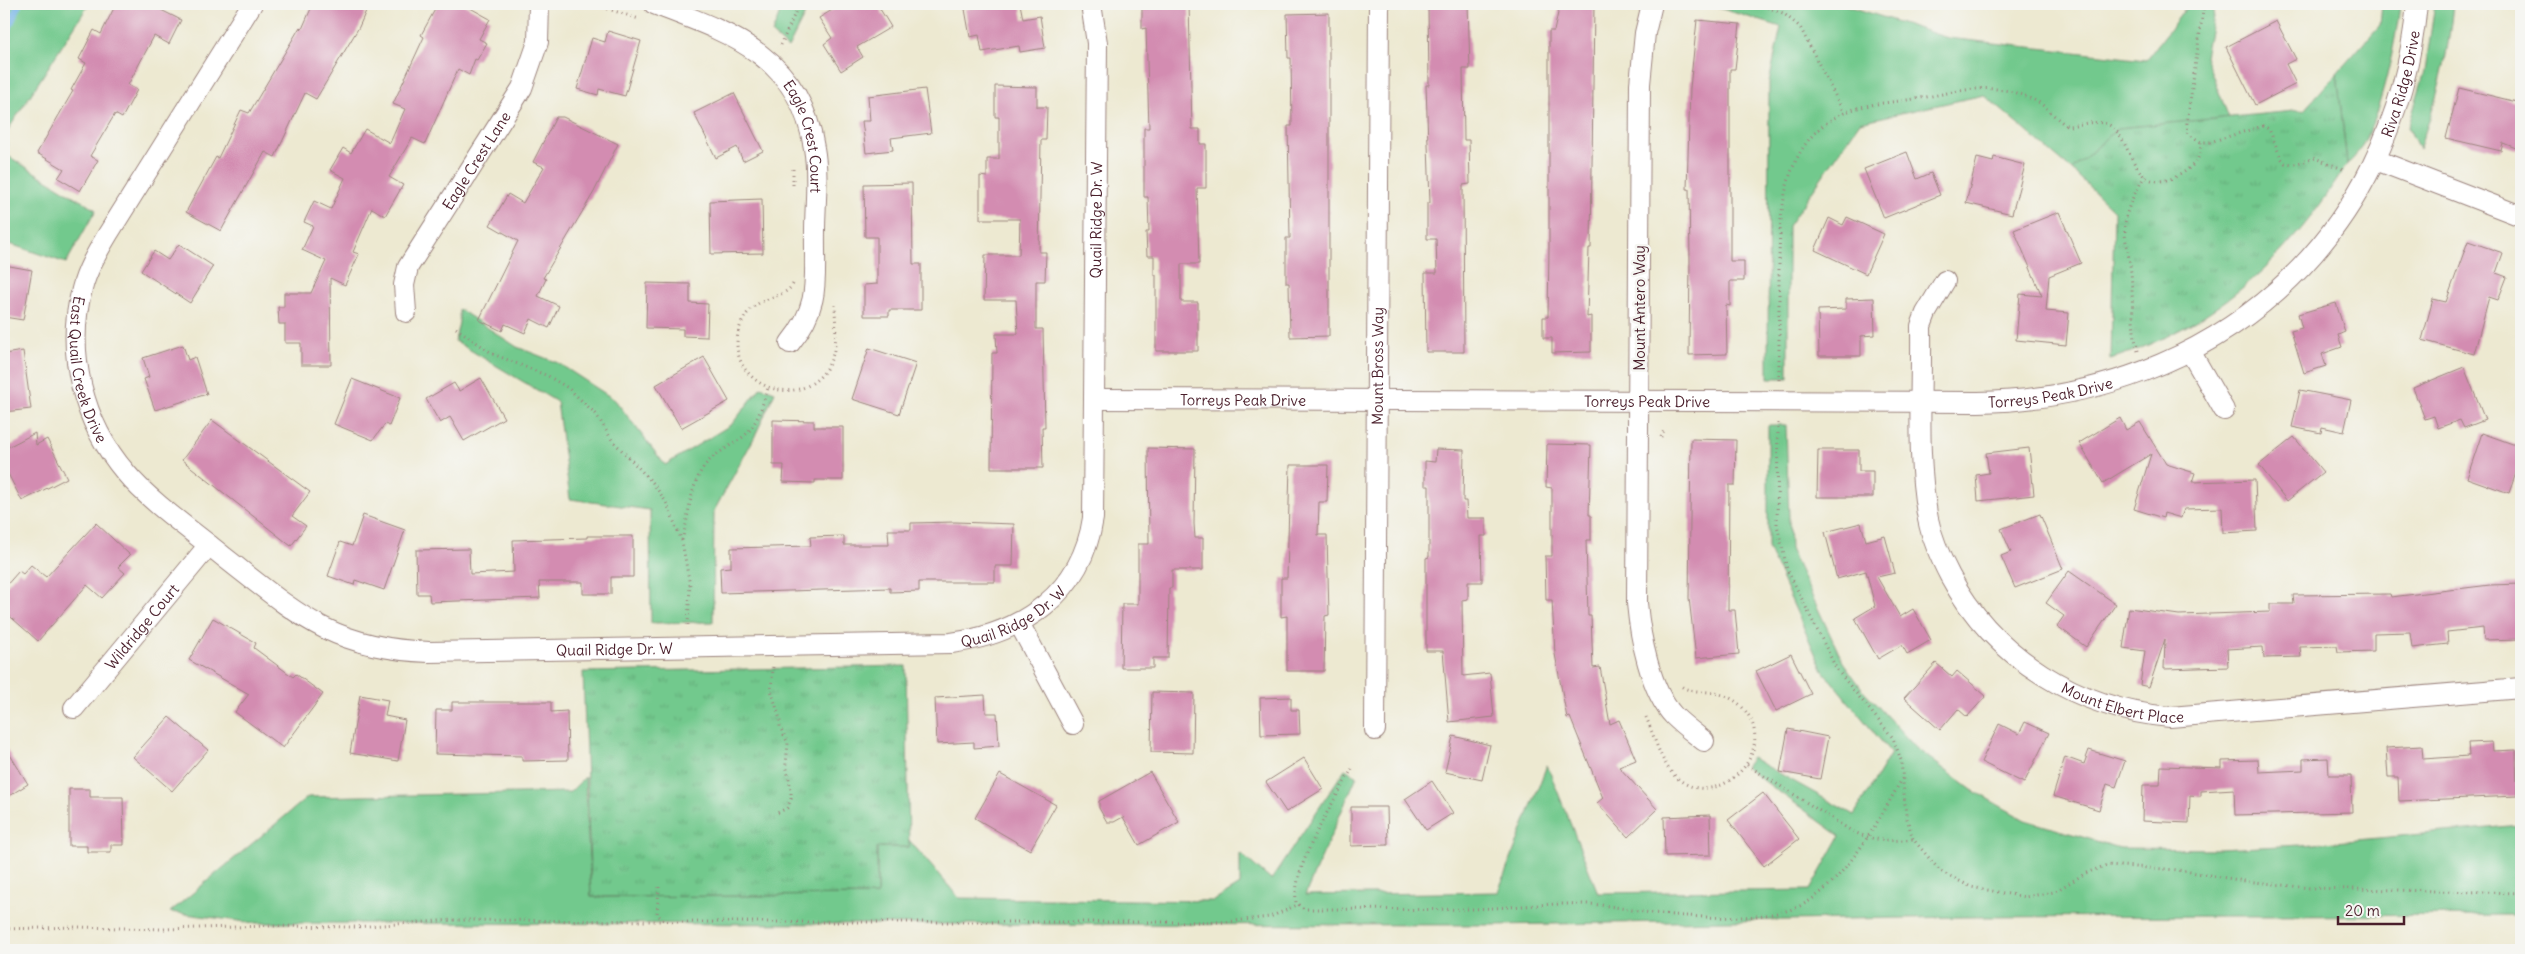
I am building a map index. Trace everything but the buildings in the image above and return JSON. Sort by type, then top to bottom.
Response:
[{"type":"street","name":"East Quail Creek Drive","points":[[252,4],[97,253],[82,288],[76,324],[77,369],[84,397],[105,444],[135,483],[209,545],[302,617],[337,635],[368,646]]},
{"type":"street","name":"Eagle Crest Lane","points":[[406,312],[404,285],[408,267],[522,88],[538,42],[539,4]]},
{"type":"street","name":"Quail Ridge Dr. W","points":[[368,646],[400,651],[429,652],[951,643],[995,634],[1019,623],[1043,607],[1058,593],[1076,568],[1088,542],[1094,511],[1097,43],[1091,4]]},
{"type":"street","name":"Mount Bross Way","points":[[1375,730],[1378,4]]},
{"type":"street","name":"Mount Antero Way","points":[[1652,4],[1646,32],[1640,84],[1639,620],[1650,667],[1659,694],[1674,716],[1704,741]]},
{"type":"street","name":"Riva Ridge Drive","points":[[2376,160],[2392,121],[2404,83],[2414,39],[2417,4]]},
{"type":"street","name":"Eagle Crest Court","points":[[650,13],[730,35],[760,52],[780,72],[799,100],[814,148],[814,301],[803,328],[790,343]]},
{"type":"street","name":"Torreys Peak Drive","points":[[1095,399],[1921,403],[1999,402],[2051,397],[2134,376],[2190,351],[2251,313],[2287,282],[2341,217],[2376,160]]},
{"type":"street","points":[[2376,160],[2521,216]]},
{"type":"street","name":"Mount Elbert Place","points":[[1945,281],[1926,313],[1921,326],[1923,482],[1928,522],[1944,564],[1956,587],[1976,617],[2007,649],[2038,672],[2081,696],[2129,712],[2182,718],[2521,688]]},
{"type":"street","points":[[2190,351],[2224,410]]},
{"type":"street","name":"Wildridge Court","points":[[74,708],[209,545]]},
{"type":"street","points":[[1019,623],[1073,724]]},
{"type":"path","points":[[564,6],[570,4]]},
{"type":"path","points":[[592,4],[650,13]]},
{"type":"path","points":[[781,45],[799,4]]},
{"type":"path","points":[[1758,4],[1783,13],[1800,27],[1844,112]]},
{"type":"path","points":[[2204,4],[2187,123],[2188,134],[2202,142],[2210,142],[2263,126],[2269,129],[2285,163],[2294,164],[2315,158],[2346,170]]},
{"type":"path","points":[[776,40],[788,52]]},
{"type":"path","points":[[1779,380],[1779,245],[1786,188],[1795,163],[1809,139],[1844,112],[1882,103],[1966,89],[2000,89],[2035,101],[2068,126],[2097,123],[2109,125],[2120,137],[2132,159],[2145,176],[2161,180],[2181,174],[2197,160],[2202,142]]},
{"type":"path","points":[[793,160],[793,197]]},
{"type":"path","points":[[2138,352],[2132,328],[2132,290],[2123,227],[2128,205],[2145,176]]},
{"type":"path","points":[[794,282],[783,293],[770,296],[752,308],[744,317],[737,335],[740,360],[756,381],[768,388],[780,391],[793,391],[805,388],[822,375],[833,355],[835,297]]},
{"type":"path","points":[[456,328],[493,354],[548,376],[584,402],[596,414],[612,440],[661,493],[682,541],[690,586],[688,625]]},
{"type":"path","points":[[682,541],[692,490],[700,473],[715,454],[743,436],[754,424],[768,388]]},
{"type":"path","points":[[1778,423],[1777,525],[1787,569],[1837,670],[1894,738],[1904,776],[1906,815],[1913,839],[1940,871],[1956,881],[1971,887],[2025,897],[2054,892],[2086,873],[2107,865],[2178,870],[2245,881],[2311,888],[2521,893]]},
{"type":"path","points":[[1661,443],[1661,434],[1665,428]]},
{"type":"path","points":[[773,665],[771,690],[780,719],[780,727],[787,736],[786,764],[791,790],[791,799],[786,808],[778,813]]},
{"type":"path","points":[[1643,707],[1665,763],[1674,775],[1685,783],[1698,787],[1723,785],[1736,777],[1747,765],[1753,748],[1753,730],[1743,708],[1726,695],[1714,691],[1689,690],[1678,683]]},
{"type":"path","points":[[1747,765],[1850,830],[1868,838],[1893,842],[1913,839]]},
{"type":"path","points":[[1352,769],[1320,825],[1299,877],[1295,896],[1297,905],[1304,909],[1459,909],[1524,904],[1587,904],[1665,914],[1760,916],[1776,914],[1812,899],[1824,889],[1868,838],[1904,776]]},
{"type":"path","points":[[659,887],[657,914],[664,921]]},
{"type":"path","points":[[4,929],[77,927],[163,929],[264,926],[354,927],[453,920],[1225,922],[1270,917],[1297,905]]},
{"type":"green space","points":[[4,4],[89,4],[6,133],[8,156],[96,210],[66,263],[4,242]]},
{"type":"green space","points":[[783,4],[810,4],[788,48],[772,34]]},
{"type":"green space","points":[[1706,4],[1842,4],[1948,38],[2146,60],[2189,4],[2205,4],[2215,7],[2205,56],[2229,118],[2118,128],[2072,170],[1984,95],[1860,122],[1788,226],[1788,378],[1768,378],[1769,82],[1781,27]]},
{"type":"green space","points":[[2382,4],[2400,4],[2390,65],[2376,114],[2367,136],[2357,153],[2347,164],[2337,73],[2380,25]]},
{"type":"green space","points":[[2435,4],[2453,4],[2441,78],[2419,149],[2408,127],[2425,71]]},
{"type":"green space","points":[[2337,73],[2347,164],[2325,198],[2301,229],[2275,258],[2247,284],[2217,307],[2149,345],[2111,359],[2114,211],[2072,170],[2118,128],[2304,110]]},
{"type":"green space","points":[[459,309],[517,347],[558,363],[615,400],[665,465],[732,424],[761,387],[775,392],[754,438],[714,511],[713,622],[651,623],[650,510],[570,499],[557,402],[455,341],[459,322]]},
{"type":"green space","points":[[1768,425],[1786,425],[1790,549],[1843,662],[1863,690],[1916,748],[1972,790],[2025,820],[2120,848],[2219,849],[2302,845],[2521,825],[2521,915],[1963,917],[1495,925],[254,923],[170,912],[308,797],[570,792],[585,777],[591,897],[877,895],[877,847],[909,847],[909,840],[959,898],[1214,901],[1240,885],[1240,853],[1271,880],[1345,769],[1357,776],[1305,895],[1498,892],[1547,765],[1598,893],[1810,890],[1840,836],[1745,767],[1752,758],[1854,815],[1891,753],[1823,671],[1768,548]]},
{"type":"green space","points":[[906,666],[909,847],[877,847],[877,895],[591,897],[583,672]]},
{"type":"waterway","points":[[4,38],[19,4]]}]
